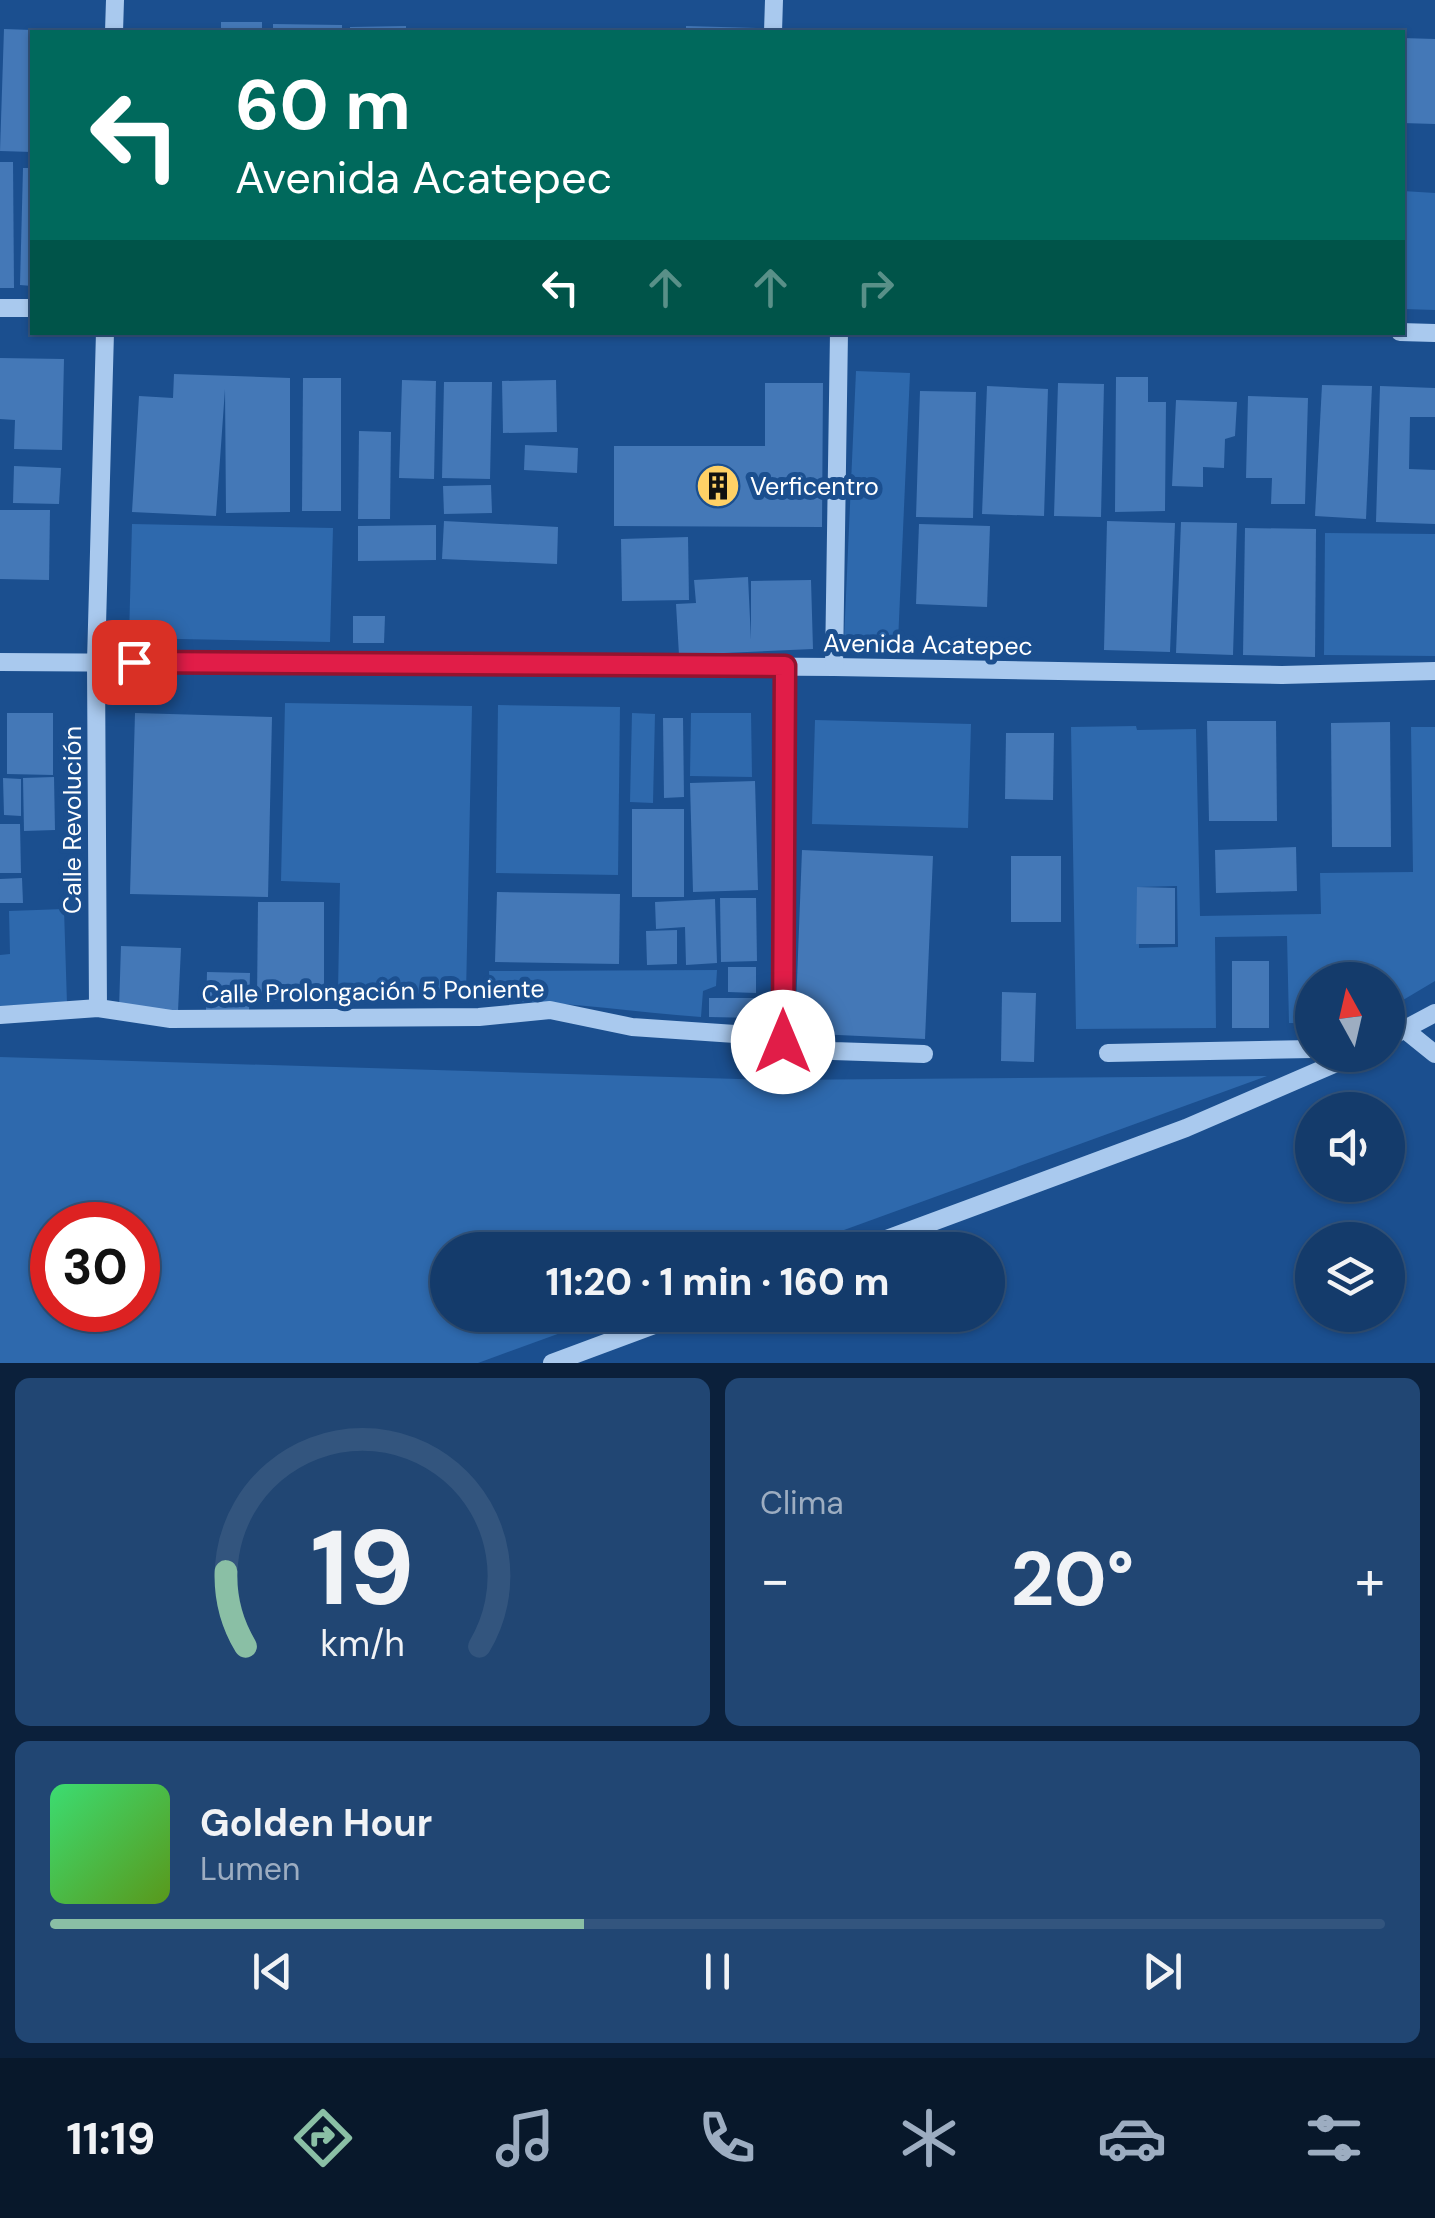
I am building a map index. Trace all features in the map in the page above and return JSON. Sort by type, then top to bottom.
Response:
[{"type":"street","points":[[114,30],[115,0]]},
{"type":"street","points":[[772,30],[774,0]]},
{"type":"street","points":[[0,308],[30,308]]},
{"type":"street","points":[[1405,332],[1435,333]]},
{"type":"street","name":"Calle Revolución","points":[[98,1008],[96,662],[105,335]]},
{"type":"street","points":[[834,667],[839,335]]},
{"type":"street","name":"Avenida Acatepec","points":[[0,662],[785,666],[1169,674],[1435,671]]},
{"type":"street","points":[[783,1042],[785,666]]},
{"type":"street","name":"Calle Prolongación 5 Poniente","points":[[0,1015],[98,1008],[170,1019],[479,1018],[550,1010],[632,1027],[750,1035],[833,1051],[924,1054]]},
{"type":"street","points":[[1405,1029],[1435,1013]]},
{"type":"street","points":[[1405,1039],[1435,1054]]},
{"type":"street","points":[[1108,1053],[1295,1049]]},
{"type":"street","points":[[906,1232],[1186,1128],[1315,1072]]},
{"type":"street","points":[[552,1363],[635,1332]]},
{"type":"shaded area","points":[[1405,191],[1435,193],[1435,310],[1405,309]]},
{"type":"shaded area","points":[[856,371],[910,373],[898,642],[844,640]]},
{"type":"shaded area","points":[[132,524],[333,528],[330,642],[129,638]]},
{"type":"shaded area","points":[[1325,533],[1435,534],[1435,656],[1324,655]]},
{"type":"shaded area","points":[[285,703],[472,706],[466,995],[338,992],[340,883],[281,881]]},
{"type":"shaded area","points":[[498,705],[620,707],[618,875],[496,873]]},
{"type":"shaded area","points":[[632,713],[655,714],[653,803],[630,802]]},
{"type":"shaded area","points":[[691,713],[751,713],[752,777],[690,776]]},
{"type":"shaded area","points":[[815,720],[971,724],[968,828],[812,824]]},
{"type":"shaded area","points":[[1071,727],[1196,729],[1200,916],[1321,914],[1320,873],[1413,872],[1411,727],[1435,727],[1435,981],[1405,999],[1405,962],[1295,962],[1295,1023],[1289,1023],[1287,936],[1215,937],[1216,1028],[1076,1029]],"holes":[[[1177,886],[1178,947],[1139,948],[1138,887]]]},
{"type":"shaded area","points":[[64,909],[67,1004],[0,1006],[0,955],[10,954],[9,911]]},
{"type":"shaded area","points":[[717,970],[716,986],[703,991],[701,1017],[490,1002],[489,971]]},
{"type":"shaded area","points":[[0,1057],[771,1080],[1267,1076],[838,1232],[430,1232],[430,1332],[563,1332],[478,1363],[0,1363]]},
{"type":"building","points":[[221,22],[262,22],[262,30],[221,30]]},
{"type":"building","points":[[273,24],[342,25],[342,30],[273,30]]},
{"type":"building","points":[[406,26],[406,30],[350,30]]},
{"type":"building","points":[[686,26],[757,28],[757,30],[686,30]]},
{"type":"building","points":[[4,29],[32,30],[30,152],[0,151]]},
{"type":"building","points":[[1405,38],[1435,39],[1435,124],[1405,123]]},
{"type":"building","points":[[0,162],[13,162],[14,288],[0,288]]},
{"type":"building","points":[[23,168],[30,168],[30,286],[20,285]]},
{"type":"building","points":[[0,358],[64,359],[62,450],[14,449],[15,420],[0,419]]},
{"type":"building","points":[[174,374],[290,378],[290,512],[226,513],[225,389],[216,516],[132,512],[139,396],[173,398]]},
{"type":"building","points":[[1116,377],[1148,377],[1148,402],[1166,402],[1165,511],[1115,512]]},
{"type":"building","points":[[303,378],[341,378],[341,511],[302,511]]},
{"type":"building","points":[[402,380],[436,381],[434,479],[399,478]]},
{"type":"building","points":[[556,380],[557,432],[503,433],[502,381]]},
{"type":"building","points":[[444,382],[492,382],[490,479],[442,478]]},
{"type":"building","name":"Verficentro","points":[[765,383],[823,383],[822,527],[614,526],[614,446],[765,446]]},
{"type":"building","points":[[1058,383],[1104,384],[1101,517],[1054,516]]},
{"type":"building","points":[[1322,385],[1372,386],[1366,519],[1315,516]]},
{"type":"building","points":[[987,386],[1048,389],[1044,516],[982,514]]},
{"type":"building","points":[[1380,386],[1435,388],[1435,417],[1410,417],[1409,469],[1435,470],[1435,524],[1376,522]]},
{"type":"building","points":[[920,391],[976,392],[973,518],[916,517]]},
{"type":"building","points":[[1248,396],[1308,398],[1305,504],[1271,504],[1272,478],[1246,478]]},
{"type":"building","points":[[1176,400],[1237,402],[1235,436],[1225,439],[1224,468],[1203,467],[1203,487],[1172,486]]},
{"type":"building","points":[[359,431],[391,432],[390,519],[358,519]]},
{"type":"building","points":[[525,445],[578,448],[577,473],[524,470]]},
{"type":"building","points":[[14,466],[61,468],[59,504],[13,503]]},
{"type":"building","points":[[491,485],[492,513],[444,514],[443,486]]},
{"type":"building","points":[[0,510],[50,510],[49,580],[0,579]]},
{"type":"building","points":[[444,521],[558,527],[557,564],[442,559]]},
{"type":"building","points":[[1107,521],[1175,523],[1170,652],[1104,650]]},
{"type":"building","points":[[1181,522],[1237,523],[1233,655],[1176,653]]},
{"type":"building","points":[[919,524],[990,526],[987,607],[916,604]]},
{"type":"building","points":[[436,525],[436,560],[358,561],[358,526]]},
{"type":"building","points":[[1245,528],[1316,529],[1315,657],[1243,655]]},
{"type":"building","points":[[688,537],[689,600],[622,601],[621,539]]},
{"type":"building","points":[[748,577],[751,640],[751,581],[811,580],[813,649],[679,655],[676,604],[696,603],[694,580]]},
{"type":"building","points":[[353,616],[385,616],[384,643],[353,643]]},
{"type":"building","points":[[7,713],[53,713],[53,775],[7,774]]},
{"type":"building","points":[[135,713],[272,717],[268,897],[130,894]]},
{"type":"building","points":[[663,718],[683,718],[684,797],[664,798]]},
{"type":"building","points":[[1207,721],[1276,721],[1277,821],[1209,821]]},
{"type":"building","points":[[1390,722],[1391,847],[1332,847],[1331,723]]},
{"type":"building","points":[[1006,733],[1054,733],[1053,800],[1005,799]]},
{"type":"building","points":[[54,777],[55,830],[24,831],[23,778]]},
{"type":"building","points":[[3,778],[21,779],[21,816],[4,815]]},
{"type":"building","points":[[755,781],[758,890],[693,892],[690,783]]},
{"type":"building","points":[[632,809],[684,809],[684,897],[632,897]]},
{"type":"building","points":[[0,824],[20,824],[21,873],[0,873]]},
{"type":"building","points":[[1296,847],[1297,891],[1216,893],[1215,850]]},
{"type":"building","points":[[802,850],[933,856],[925,1039],[795,1033]]},
{"type":"building","points":[[1011,856],[1061,856],[1061,922],[1011,922]]},
{"type":"building","points":[[22,878],[23,903],[0,903],[0,879]]},
{"type":"building","points":[[1137,887],[1175,888],[1175,944],[1136,944]]},
{"type":"building","points":[[497,892],[620,894],[619,964],[495,962]]},
{"type":"building","points":[[720,898],[756,898],[757,961],[721,962]]},
{"type":"building","points":[[715,899],[717,963],[686,965],[685,927],[656,929],[655,902]]},
{"type":"building","points":[[258,902],[324,902],[324,1000],[257,1000]]},
{"type":"building","points":[[677,930],[677,964],[647,965],[646,931]]},
{"type":"building","points":[[121,946],[181,948],[178,1011],[119,1009]]},
{"type":"building","points":[[1232,961],[1269,961],[1269,1028],[1232,1028]]},
{"type":"building","points":[[728,967],[756,967],[756,993],[728,992]]},
{"type":"building","points":[[207,972],[250,973],[249,1012],[206,1011]]},
{"type":"building","points":[[1002,992],[1036,993],[1034,1062],[1001,1061]]},
{"type":"building","points":[[709,998],[757,998],[757,1018],[709,1017]]},
{"type":"place","name":"Verficentro","points":[[718,486]]},
{"type":"route","points":[[134,662],[785,666],[783,1042]]}]
